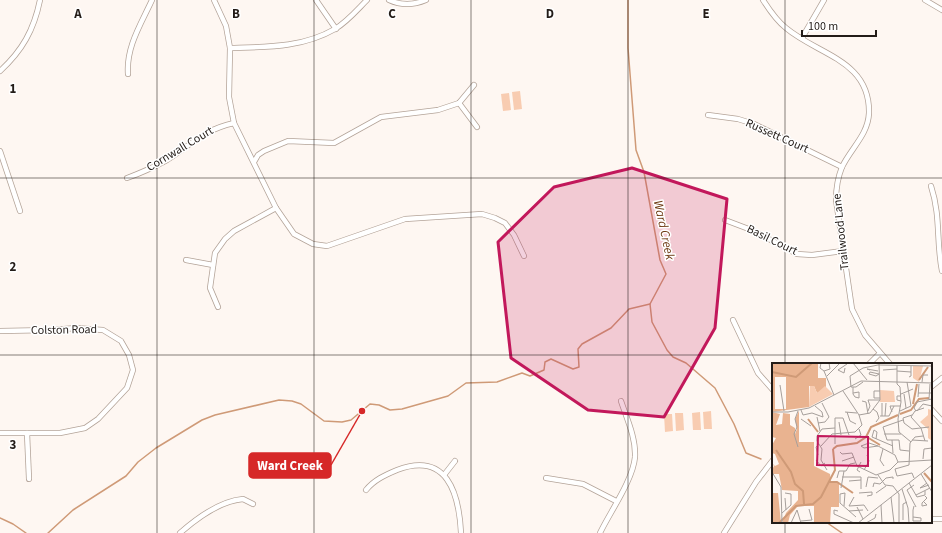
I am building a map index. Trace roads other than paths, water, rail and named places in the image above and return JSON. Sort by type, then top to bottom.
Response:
[{"type":"street","points":[[0,71],[20,50],[30,35],[40,0]]},
{"type":"street","points":[[128,74],[127,62],[130,50],[152,0]]},
{"type":"street","points":[[214,0],[226,26],[230,48],[229,97],[234,123],[276,208],[294,234],[313,244],[327,246],[405,219],[482,214],[495,218],[505,224],[514,235],[524,256]]},
{"type":"street","points":[[316,0],[336,29]]},
{"type":"street","points":[[230,48],[294,45],[315,38],[336,29],[367,0]]},
{"type":"street","points":[[389,0],[402,4],[412,4],[426,0]]},
{"type":"street","name":"Trailwood Lane","points":[[764,0],[781,23],[802,38],[850,67],[860,79],[867,93],[869,114],[866,127],[842,167],[836,194],[852,309],[861,329],[880,354],[889,363]]},
{"type":"street","points":[[802,38],[824,0]]},
{"type":"street","points":[[926,0],[942,10]]},
{"type":"street","points":[[254,162],[258,155],[264,151],[288,142],[334,143],[381,117],[438,110],[459,103],[474,85]]},
{"type":"street","points":[[459,103],[477,127]]},
{"type":"street","name":"Russett Court","points":[[708,115],[738,119],[754,124],[842,167]]},
{"type":"street","name":"Cornwall Court","points":[[128,178],[162,162],[202,134],[218,127],[234,123]]},
{"type":"street","points":[[0,152],[20,211]]},
{"type":"street","points":[[931,186],[938,215],[939,250],[942,271]]},
{"type":"street","points":[[218,307],[210,288],[215,253],[229,235],[276,208]]},
{"type":"street","name":"Basil Court","points":[[726,220],[754,230],[796,254],[812,255],[843,251]]},
{"type":"street","points":[[186,260],[213,265]]},
{"type":"street","points":[[733,320],[758,373],[772,389]]},
{"type":"street","name":"Colston Road","points":[[0,331],[76,328],[103,330],[121,341],[129,355],[133,370],[127,388],[98,419],[85,428],[60,433],[0,433]]},
{"type":"street","points":[[870,363],[880,354]]},
{"type":"street","points":[[932,387],[942,378]]},
{"type":"street","points":[[600,533],[616,501],[628,483],[635,457],[631,427],[621,401]]},
{"type":"street","points":[[932,410],[942,421]]},
{"type":"street","points":[[27,433],[29,479]]},
{"type":"street","points":[[444,475],[455,461]]},
{"type":"street","points":[[724,533],[756,482],[772,461]]},
{"type":"street","points":[[366,490],[379,478],[413,465],[427,466],[440,471],[455,493],[461,533]]},
{"type":"street","points":[[546,478],[583,484],[616,501]]},
{"type":"street","points":[[180,533],[204,514],[229,503],[244,499],[253,504]]},
{"type":"waterway","name":"Ward Creek","points":[[48,533],[73,510],[126,476],[138,462],[156,448],[202,420],[215,415],[279,400],[292,401],[301,404],[324,421],[342,422],[351,420],[370,404],[379,405],[390,410],[402,409],[448,396],[466,383],[497,382],[522,373],[530,376],[544,370],[545,362],[551,359],[573,369],[579,367],[578,349],[582,344],[611,328],[629,309],[650,304],[666,274],[660,260],[644,172],[636,150],[628,48],[628,0]]},
{"type":"waterway","points":[[650,304],[652,322],[667,350],[673,357],[686,363],[715,388],[734,424],[746,453],[761,459]]},
{"type":"waterway","points":[[0,518],[13,524],[26,533]]},
{"type":"waterway","points":[[827,523],[842,533]]},
{"type":"place","name":"Ward Creek","points":[[362,411]]}]
